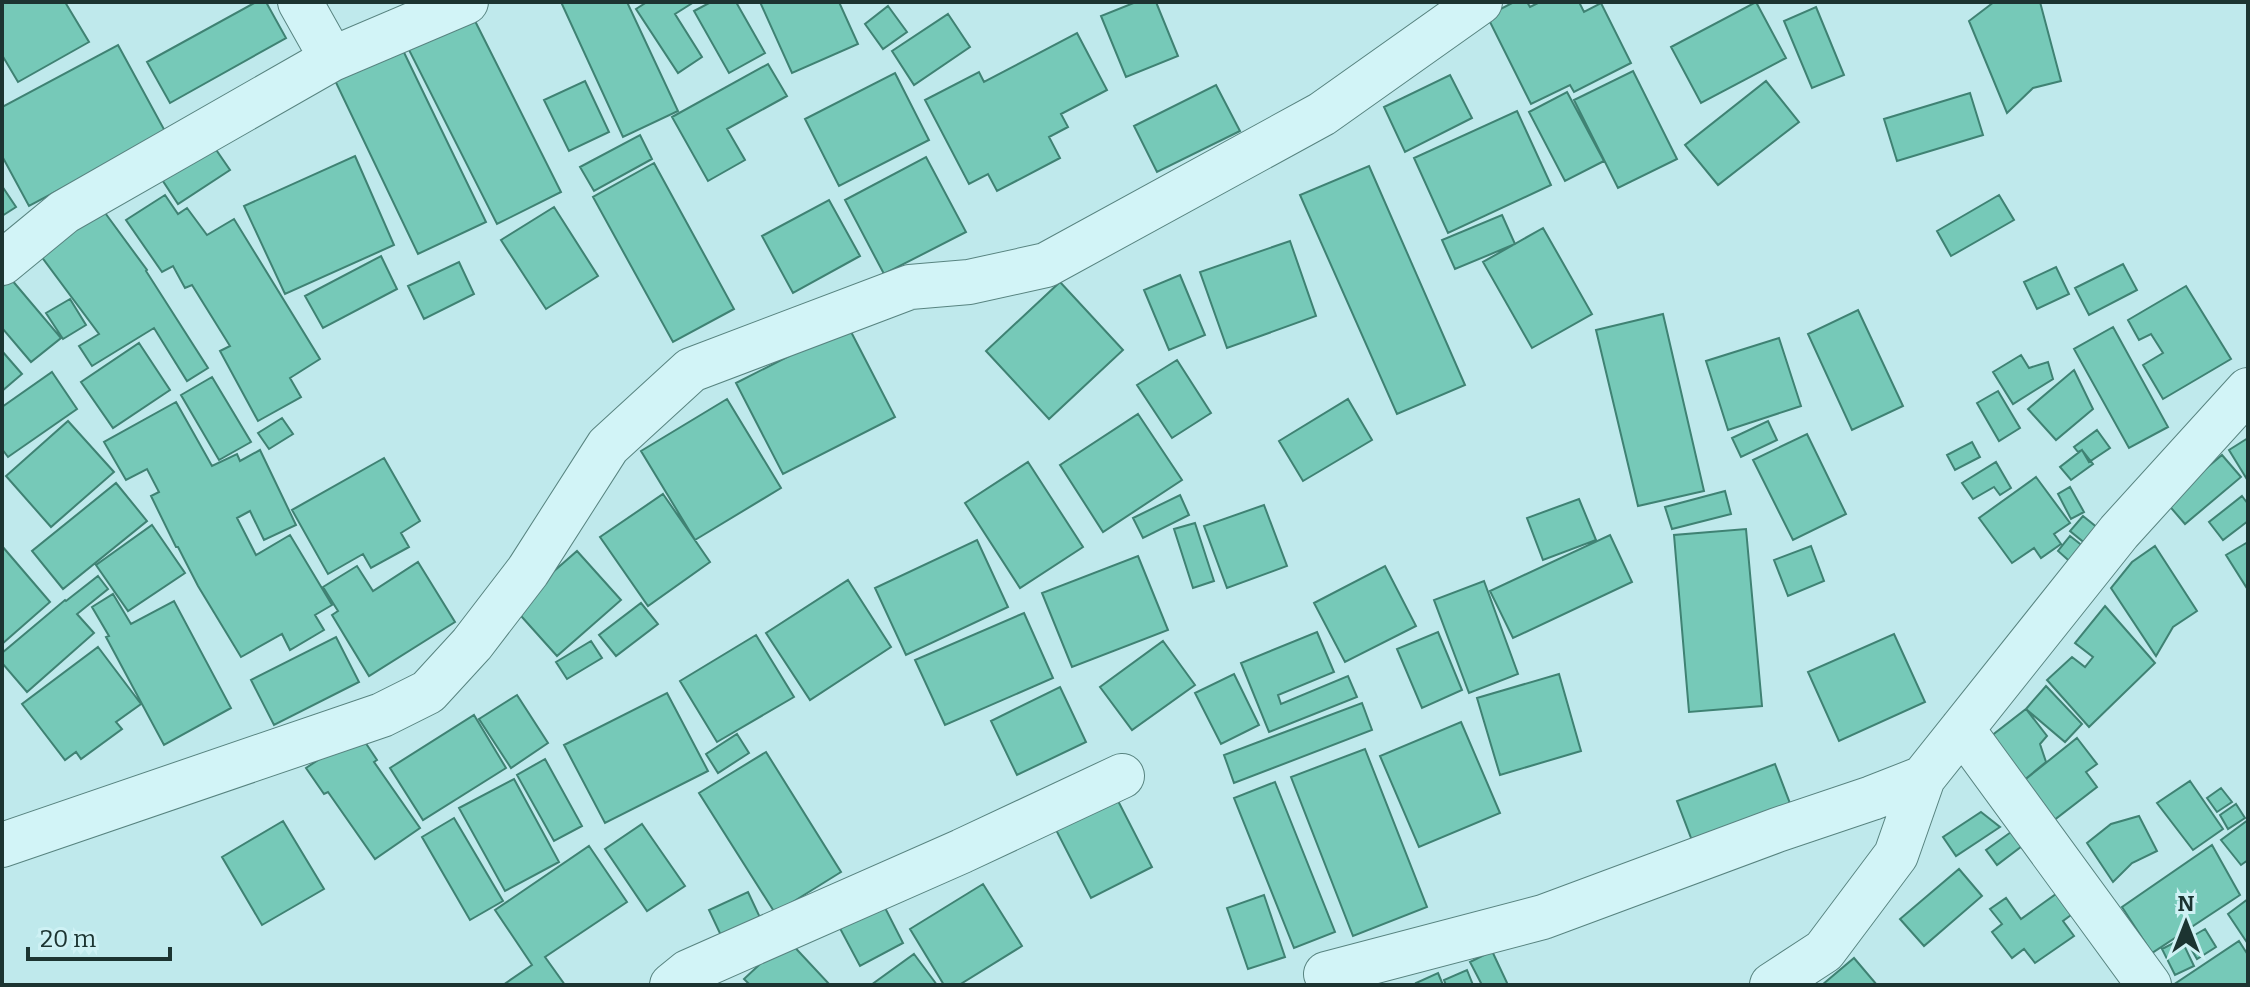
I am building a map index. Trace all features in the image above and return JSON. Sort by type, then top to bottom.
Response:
[{"type":"street","points":[[300,2],[332,59]]},
{"type":"street","points":[[2,263],[64,212],[332,59],[466,2]]},
{"type":"street","points":[[2,845],[382,715],[428,692],[472,644],[528,571],[608,446],[691,370],[910,287],[969,282],[1046,265],[1322,114],[1480,2]]},
{"type":"street","points":[[1772,985],[1824,951],[1896,855],[1923,778],[2119,532],[2248,390]]},
{"type":"street","points":[[1962,729],[2149,985]]},
{"type":"street","points":[[672,985],[688,972],[962,851],[1122,776]]},
{"type":"street","points":[[1326,974],[1543,917],[1923,778]]},
{"type":"building","points":[[2,2],[65,2],[89,42],[18,82],[2,55]]},
{"type":"building","points":[[256,2],[266,2],[286,38],[170,103],[147,62]]},
{"type":"building","points":[[561,2],[627,2],[678,111],[623,137]]},
{"type":"building","points":[[647,2],[694,2],[675,14],[702,57],[678,73],[636,9]]},
{"type":"building","points":[[711,2],[736,2],[765,53],[729,73],[694,11]]},
{"type":"building","points":[[760,2],[839,2],[858,44],[792,73]]},
{"type":"building","points":[[1136,2],[1156,2],[1178,56],[1126,77],[1101,16]]},
{"type":"building","points":[[1514,2],[1527,2],[1530,7],[1540,2],[1579,2],[1584,12],[1601,3],[1631,63],[1574,92],[1570,85],[1531,104],[1487,16]]},
{"type":"building","points":[[1756,2],[1786,58],[1701,103],[1671,47]]},
{"type":"building","points":[[1994,2],[2040,2],[2061,81],[2033,88],[2007,113],[1969,21]]},
{"type":"building","points":[[888,6],[907,32],[883,49],[865,24]]},
{"type":"building","points":[[1816,7],[1844,75],[1812,88],[1784,21]]},
{"type":"building","points":[[470,11],[561,192],[497,224],[406,44]]},
{"type":"building","points":[[948,14],[970,47],[914,85],[892,51]]},
{"type":"building","points":[[1077,33],[1107,90],[1061,114],[1068,127],[1049,137],[1060,158],[997,191],[988,174],[969,184],[925,100],[979,72],[984,82]]},
{"type":"building","points":[[397,38],[486,222],[418,254],[330,70]]},
{"type":"building","points":[[118,45],[166,133],[29,206],[2,156],[2,107]]},
{"type":"building","points":[[768,64],[787,96],[727,129],[745,160],[708,181],[672,117]]},
{"type":"building","points":[[1633,71],[1677,159],[1618,188],[1574,100]]},
{"type":"building","points":[[895,73],[929,140],[839,186],[805,119]]},
{"type":"building","points":[[1450,75],[1472,118],[1405,152],[1384,107]]},
{"type":"building","points":[[585,81],[609,132],[569,151],[544,100]]},
{"type":"building","points":[[1766,81],[1799,122],[1718,185],[1685,145]]},
{"type":"building","points":[[1216,85],[1240,131],[1157,172],[1134,126]]},
{"type":"building","points":[[1567,92],[1604,161],[1565,181],[1529,112]]},
{"type":"building","points":[[1970,93],[1983,135],[1897,161],[1884,119]]},
{"type":"building","points":[[1517,111],[1551,185],[1448,233],[1414,158]]},
{"type":"building","points":[[640,135],[652,159],[594,191],[580,167]]},
{"type":"building","points":[[208,138],[230,170],[178,204],[157,172]]},
{"type":"building","points":[[355,156],[394,245],[285,294],[244,206]]},
{"type":"building","points":[[926,157],[966,232],[884,274],[845,200]]},
{"type":"building","points":[[654,163],[734,309],[673,342],[593,197]]},
{"type":"building","points":[[1369,166],[1465,385],[1397,414],[1300,195]]},
{"type":"building","points":[[2,186],[16,207],[2,216]]},
{"type":"building","points":[[165,195],[178,214],[187,208],[207,235],[234,219],[320,359],[290,378],[301,397],[258,421],[220,351],[230,346],[192,285],[185,288],[173,266],[162,272],[126,220]]},
{"type":"building","points":[[1999,195],[2014,220],[1951,256],[1937,231]]},
{"type":"building","points":[[829,200],[860,256],[793,293],[762,236]]},
{"type":"building","points":[[100,206],[147,270],[208,368],[187,381],[154,328],[92,366],[79,346],[99,334],[38,252]]},
{"type":"building","points":[[554,207],[598,276],[546,309],[501,240]]},
{"type":"building","points":[[1502,215],[1515,244],[1455,269],[1442,240]]},
{"type":"building","points":[[1543,228],[1592,314],[1532,348],[1483,262]]},
{"type":"building","points":[[1290,241],[1316,316],[1227,348],[1200,272]]},
{"type":"building","points":[[381,256],[397,289],[323,328],[305,296]]},
{"type":"building","points":[[459,262],[474,294],[424,319],[408,286]]},
{"type":"building","points":[[2123,264],[2137,290],[2089,315],[2075,288]]},
{"type":"building","points":[[2056,267],[2069,294],[2037,309],[2024,282]]},
{"type":"building","points":[[1180,275],[1205,335],[1169,350],[1144,290]]},
{"type":"building","points":[[11,279],[61,338],[31,362],[2,328],[2,287]]},
{"type":"building","points":[[1060,282],[1123,350],[1049,419],[986,351]]},
{"type":"building","points":[[2186,286],[2231,359],[2163,399],[2143,365],[2163,353],[2151,334],[2139,340],[2128,320]]},
{"type":"building","points":[[70,299],[86,325],[63,339],[46,313]]},
{"type":"building","points":[[1858,310],[1903,406],[1852,430],[1808,334]]},
{"type":"building","points":[[1663,314],[1704,491],[1638,506],[1596,330]]},
{"type":"building","points":[[848,326],[895,417],[783,474],[736,383]]},
{"type":"building","points":[[2113,327],[2168,427],[2129,448],[2074,349]]},
{"type":"building","points":[[1779,338],[1801,406],[1728,430],[1706,361]]},
{"type":"building","points":[[139,343],[170,390],[113,428],[81,382]]},
{"type":"building","points":[[2,351],[22,374],[2,391]]},
{"type":"building","points":[[2021,355],[2029,368],[2048,362],[2053,379],[2013,404],[1993,372]]},
{"type":"building","points":[[1177,360],[1211,413],[1172,438],[1137,385]]},
{"type":"building","points":[[2074,370],[2093,409],[2056,440],[2028,409]]},
{"type":"building","points":[[52,372],[77,409],[8,457],[2,449],[2,407]]},
{"type":"building","points":[[212,377],[251,442],[219,460],[181,395]]},
{"type":"building","points":[[1998,391],[2020,428],[1999,441],[1977,403]]},
{"type":"building","points":[[727,399],[781,488],[695,540],[641,451]]},
{"type":"building","points":[[1348,399],[1372,440],[1303,481],[1279,441]]},
{"type":"building","points":[[176,402],[212,466],[237,454],[240,461],[260,450],[296,525],[264,540],[250,511],[237,518],[256,555],[290,535],[332,605],[315,615],[324,630],[290,650],[282,634],[241,657],[176,547],[151,496],[159,492],[147,469],[126,480],[104,442]]},
{"type":"building","points":[[1138,414],[1182,480],[1103,532],[1060,465]]},
{"type":"building","points":[[282,418],[293,434],[269,449],[258,433]]},
{"type":"building","points":[[68,421],[114,472],[51,527],[6,476]]},
{"type":"building","points":[[1768,421],[1777,440],[1741,457],[1732,438]]},
{"type":"building","points":[[2097,430],[2110,448],[2089,462],[2082,450],[2078,452],[2074,447]]},
{"type":"building","points":[[1807,434],[1846,514],[1793,540],[1753,460]]},
{"type":"building","points":[[2248,438],[2248,481],[2229,450]]},
{"type":"building","points":[[1972,442],[1980,457],[1955,470],[1947,455]]},
{"type":"building","points":[[2082,450],[2093,464],[2071,480],[2060,467]]},
{"type":"building","points":[[2222,455],[2241,477],[2185,524],[2166,502]]},
{"type":"building","points":[[384,458],[420,521],[401,533],[409,547],[371,568],[363,554],[328,574],[292,510]]},
{"type":"building","points":[[1028,462],[1083,547],[1020,588],[965,503]]},
{"type":"building","points":[[1996,462],[2011,488],[2000,495],[1994,487],[1973,499],[1962,483]]},
{"type":"building","points":[[2036,477],[2070,523],[2054,534],[2061,544],[2041,558],[2034,548],[2012,563],[1979,518]]},
{"type":"building","points":[[116,483],[147,521],[63,589],[32,551]]},
{"type":"building","points":[[2070,487],[2084,512],[2071,519],[2058,494]]},
{"type":"building","points":[[1725,491],[1731,514],[1672,529],[1665,507]]},
{"type":"building","points":[[663,494],[710,562],[648,606],[600,537]]},
{"type":"building","points":[[1180,495],[1189,515],[1143,538],[1133,518]]},
{"type":"building","points":[[2242,496],[2248,504],[2248,521],[2223,540],[2209,522]]},
{"type":"building","points":[[1579,499],[1596,540],[1543,560],[1527,518]]},
{"type":"building","points":[[1264,505],[1287,566],[1227,588],[1204,526]]},
{"type":"building","points":[[2083,516],[2099,529],[2086,544],[2070,531]]},
{"type":"building","points":[[1195,523],[1214,581],[1193,588],[1174,529]]},
{"type":"building","points":[[152,525],[185,573],[128,611],[96,565]]},
{"type":"building","points":[[1746,529],[1762,706],[1689,712],[1674,535]]},
{"type":"building","points":[[1610,535],[1632,582],[1513,638],[1490,591]]},
{"type":"building","points":[[2070,536],[2089,551],[2076,567],[2058,551]]},
{"type":"building","points":[[977,540],[1008,607],[906,655],[875,588]]},
{"type":"building","points":[[2248,542],[2248,590],[2226,555]]},
{"type":"building","points":[[2,546],[50,602],[2,644]]},
{"type":"building","points":[[1811,546],[1824,581],[1788,596],[1774,560]]},
{"type":"building","points":[[2155,546],[2197,611],[2173,627],[2156,656],[2111,588],[2132,562]]},
{"type":"building","points":[[577,551],[621,600],[557,656],[513,607]]},
{"type":"building","points":[[1138,556],[1168,630],[1072,667],[1042,593]]},
{"type":"building","points":[[418,562],[455,622],[369,676],[332,615],[338,611],[323,587],[357,566],[373,591]]},
{"type":"building","points":[[1385,566],[1416,626],[1345,662],[1314,603]]},
{"type":"building","points":[[98,576],[108,589],[77,614],[94,633],[27,692],[2,663],[2,653]]},
{"type":"building","points":[[848,580],[891,647],[810,700],[766,633]]},
{"type":"building","points":[[1484,581],[1518,674],[1469,693],[1434,600]]},
{"type":"building","points":[[113,594],[131,624],[174,601],[231,708],[164,745],[92,607]]},
{"type":"building","points":[[641,603],[658,624],[616,656],[599,635]]},
{"type":"building","points":[[2105,606],[2155,663],[2089,727],[2047,680],[2072,657],[2085,667],[2093,657],[2075,643]]},
{"type":"building","points":[[1024,613],[1053,678],[945,725],[915,660]]},
{"type":"building","points":[[1317,632],[1334,672],[1278,695],[1281,704],[1348,676],[1357,697],[1269,732],[1241,663]]},
{"type":"building","points":[[1438,632],[1462,690],[1422,708],[1397,649]]},
{"type":"building","points":[[1894,634],[1925,702],[1839,741],[1808,672]]},
{"type":"building","points":[[756,635],[794,697],[717,742],[680,681]]},
{"type":"building","points":[[336,637],[359,682],[274,725],[251,680]]},
{"type":"building","points":[[591,641],[602,658],[567,679],[556,662]]},
{"type":"building","points":[[1163,641],[1195,685],[1132,730],[1100,687]]},
{"type":"building","points":[[98,647],[141,704],[116,722],[122,729],[81,759],[76,752],[65,760],[22,704]]},
{"type":"building","points":[[1234,674],[1259,725],[1221,744],[1195,693]]},
{"type":"building","points":[[1559,674],[1581,751],[1500,775],[1477,698]]},
{"type":"building","points":[[2046,686],[2082,724],[2065,742],[2026,709]]},
{"type":"building","points":[[1060,687],[1086,742],[1017,775],[991,721]]},
{"type":"building","points":[[667,693],[708,771],[605,823],[564,745]]},
{"type":"building","points":[[517,695],[548,743],[511,768],[479,719]]},
{"type":"building","points":[[1362,703],[1372,730],[1234,783],[1224,755]]},
{"type":"building","points":[[2026,709],[2047,736],[2040,744],[2046,762],[2017,786],[1986,740]]},
{"type":"building","points":[[474,715],[506,768],[423,820],[390,768]]},
{"type":"building","points":[[1461,722],[1500,813],[1419,847],[1380,756]]},
{"type":"building","points":[[359,733],[377,760],[374,762],[420,828],[375,859],[328,792],[324,794],[306,768]]},
{"type":"building","points":[[737,734],[749,753],[718,773],[706,754]]},
{"type":"building","points":[[2077,738],[2097,764],[2086,772],[2097,787],[2049,824],[2017,786]]},
{"type":"building","points":[[1365,749],[1427,907],[1353,936],[1291,777]]},
{"type":"building","points":[[766,752],[841,872],[775,913],[699,793]]},
{"type":"building","points":[[545,759],[582,826],[554,841],[517,775]]},
{"type":"building","points":[[1775,764],[1794,814],[1696,851],[1677,801]]},
{"type":"building","points":[[514,779],[559,862],[505,891],[459,808]]},
{"type":"building","points":[[2190,781],[2223,829],[2193,850],[2157,803]]},
{"type":"building","points":[[1275,782],[1335,932],[1294,948],[1234,798]]},
{"type":"building","points":[[2221,788],[2232,802],[2217,812],[2207,798]]},
{"type":"building","points":[[1115,795],[1152,867],[1091,898],[1054,826]]},
{"type":"building","points":[[2236,804],[2245,818],[2228,829],[2220,815]]},
{"type":"building","points":[[1981,812],[2000,827],[1956,856],[1943,837]]},
{"type":"building","points":[[2139,816],[2157,851],[2132,863],[2113,882],[2087,843],[2111,824]]},
{"type":"building","points":[[454,818],[503,901],[470,920],[422,837]]},
{"type":"building","points":[[2248,820],[2248,860],[2241,865],[2221,840]]},
{"type":"building","points":[[283,821],[324,889],[262,925],[222,857]]},
{"type":"building","points":[[642,824],[685,886],[647,911],[605,849]]},
{"type":"building","points":[[2011,832],[2022,846],[1997,865],[1986,850]]},
{"type":"building","points":[[2212,845],[2240,895],[2152,953],[2122,907]]},
{"type":"building","points":[[589,846],[627,902],[545,957],[565,985],[503,985],[532,965],[495,910]]},
{"type":"building","points":[[1959,869],[1982,896],[1924,946],[1900,919]]},
{"type":"building","points":[[983,884],[1022,946],[959,985],[944,985],[910,929]]},
{"type":"building","points":[[748,892],[764,926],[725,944],[709,910]]},
{"type":"building","points":[[2056,894],[2071,915],[2063,921],[2074,936],[2035,963],[2024,949],[2012,958],[1992,932],[2002,924],[1990,909],[2006,898],[2021,919]]},
{"type":"building","points":[[1264,895],[1285,957],[1248,969],[1227,908]]},
{"type":"building","points":[[879,896],[903,943],[860,966],[835,919]]},
{"type":"building","points":[[2248,899],[2248,944],[2228,914]]},
{"type":"building","points":[[2205,929],[2216,947],[2197,959],[2186,940]]},
{"type":"building","points":[[787,939],[830,985],[750,985],[744,979]]},
{"type":"building","points":[[2181,939],[2194,966],[2175,975],[2162,949]]},
{"type":"building","points":[[2239,941],[2248,955],[2248,985],[2173,985]]},
{"type":"building","points":[[1492,951],[1508,985],[1482,985],[1470,962]]},
{"type":"building","points":[[914,954],[937,985],[871,985]]},
{"type":"building","points":[[1854,958],[1877,985],[1822,985]]},
{"type":"building","points":[[1467,970],[1473,985],[1446,985],[1444,980]]},
{"type":"building","points":[[1438,973],[1443,985],[1417,985],[1416,983]]}]
